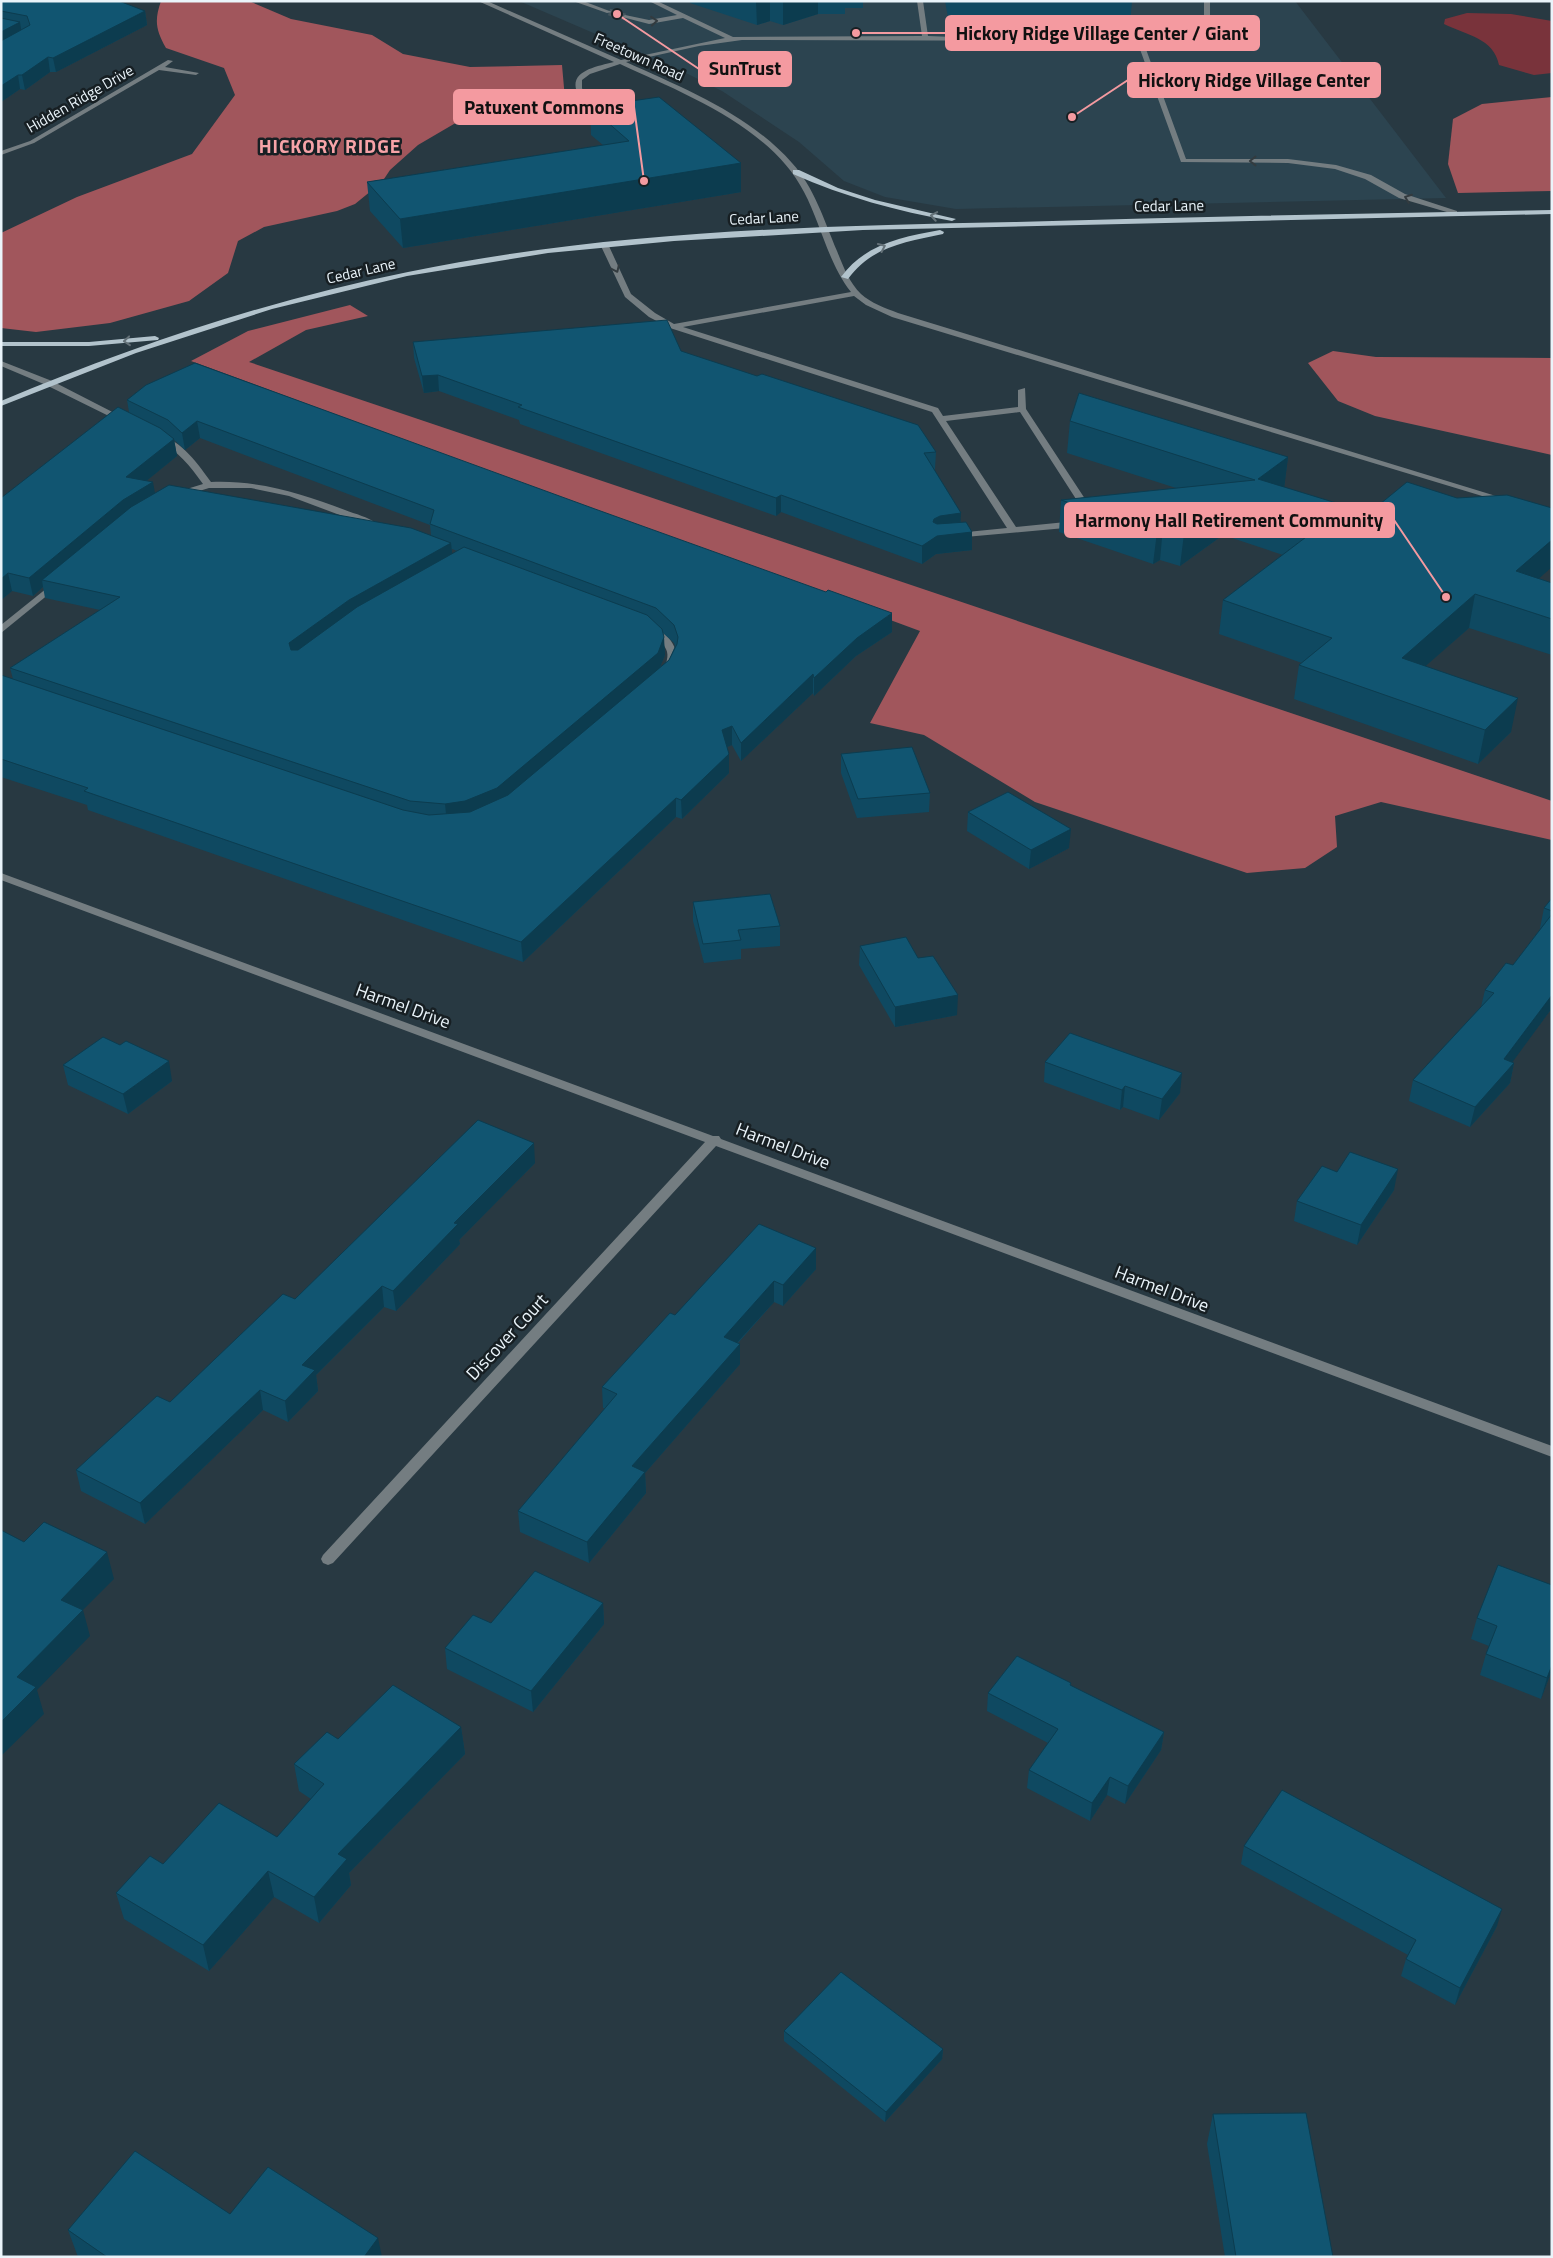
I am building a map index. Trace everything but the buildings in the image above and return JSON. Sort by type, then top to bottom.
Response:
[{"type":"main road","points":[[796,172],[847,196],[883,206],[982,224]]},
{"type":"main road","name":"Cedar Lane","points":[[1,404],[104,361],[230,319],[344,288],[467,264],[604,244],[676,237],[823,228],[1552,212]]},
{"type":"main road","points":[[845,277],[852,264],[865,255],[891,243],[914,236],[982,224]]},
{"type":"main road","points":[[1,344],[81,344],[175,337]]},
{"type":"street","name":"Freetown Road","points":[[481,1],[685,92],[726,114],[781,155],[810,191],[823,228],[845,277],[856,293]]},
{"type":"street","points":[[576,1],[609,12]]},
{"type":"street","points":[[652,1],[732,39]]},
{"type":"street","points":[[920,1],[925,38]]},
{"type":"street","points":[[582,97],[578,88],[578,80],[584,74],[620,62],[687,46],[732,39],[1166,39],[1192,33],[1201,28],[1207,20],[1210,11],[1207,1]]},
{"type":"street","points":[[625,17],[649,22],[683,16]]},
{"type":"street","points":[[944,38],[986,27],[1116,28],[1132,30],[1140,40],[1184,161],[1288,162],[1336,167],[1368,177],[1402,196],[1454,213]]},
{"type":"street","name":"Hidden Ridge Drive","points":[[1,153],[32,142],[170,61]]},
{"type":"street","points":[[158,68],[196,73]]},
{"type":"street","points":[[604,244],[628,295],[652,315],[673,326],[935,410],[1013,530]]},
{"type":"street","points":[[673,326],[856,293],[871,305],[895,315],[1514,503]]},
{"type":"street","points":[[1,363],[49,384],[134,426]]},
{"type":"street","points":[[949,537],[1092,523],[1022,409],[1022,390]]},
{"type":"street","points":[[941,420],[1022,409]]},
{"type":"street","points":[[151,433],[182,452],[194,464],[208,485]]},
{"type":"street","points":[[174,496],[208,485],[246,486],[288,493],[382,528]]},
{"type":"street","points":[[1,630],[62,578]]},
{"type":"street","points":[[643,627],[664,638],[670,646],[673,655],[671,666],[664,675]]},
{"type":"street","name":"Harmel Drive","points":[[1,876],[715,1139],[1552,1452]]},
{"type":"street","name":"Discover Court","points":[[328,1560],[715,1139]]},
{"type":"shaded area","points":[[161,1],[249,1],[291,19],[372,35],[403,54],[470,67],[562,65],[565,99],[560,109],[538,119],[517,124],[459,121],[418,145],[390,170],[382,182],[355,204],[337,211],[264,227],[238,241],[228,273],[189,301],[110,323],[36,332],[1,328],[1,233],[77,197],[192,154],[235,95],[224,68],[166,48],[157,25],[157,14]]},
{"type":"shaded area","points":[[519,1],[1295,1],[1446,198],[956,209],[885,197],[844,181],[799,142],[722,91],[684,72]]},
{"type":"shaded area","points":[[1467,13],[1511,14],[1552,21],[1552,73],[1534,75],[1499,65],[1496,56],[1485,43],[1478,38],[1444,24],[1445,19]]},
{"type":"shaded area","points":[[1552,97],[1552,191],[1458,193],[1448,164],[1453,119],[1482,104]]},
{"type":"shaded area","points":[[350,305],[368,316],[306,330],[249,362],[1552,801],[1552,840],[1381,802],[1335,816],[1337,847],[1305,868],[1247,873],[1035,802],[924,735],[870,723],[920,631],[191,361],[248,331]]},
{"type":"shaded area","points":[[1333,351],[1376,357],[1552,358],[1552,455],[1375,416],[1338,401],[1308,363]]},
{"type":"tunnel","points":[[609,12],[625,17]]},
{"type":"place","name":"SunTrust","points":[[617,14]]},
{"type":"place","name":"Hickory Ridge Village Center / Giant","points":[[856,33]]},
{"type":"place","name":"Hickory Ridge Village Center","points":[[1072,117]]},
{"type":"place","name":"Patuxent Commons","points":[[644,181]]},
{"type":"place","name":"Harmony Hall Retirement Community","points":[[1446,597]]},
{"type":"district","name":"HICKORY RIDGE","points":[[330,146]]}]
